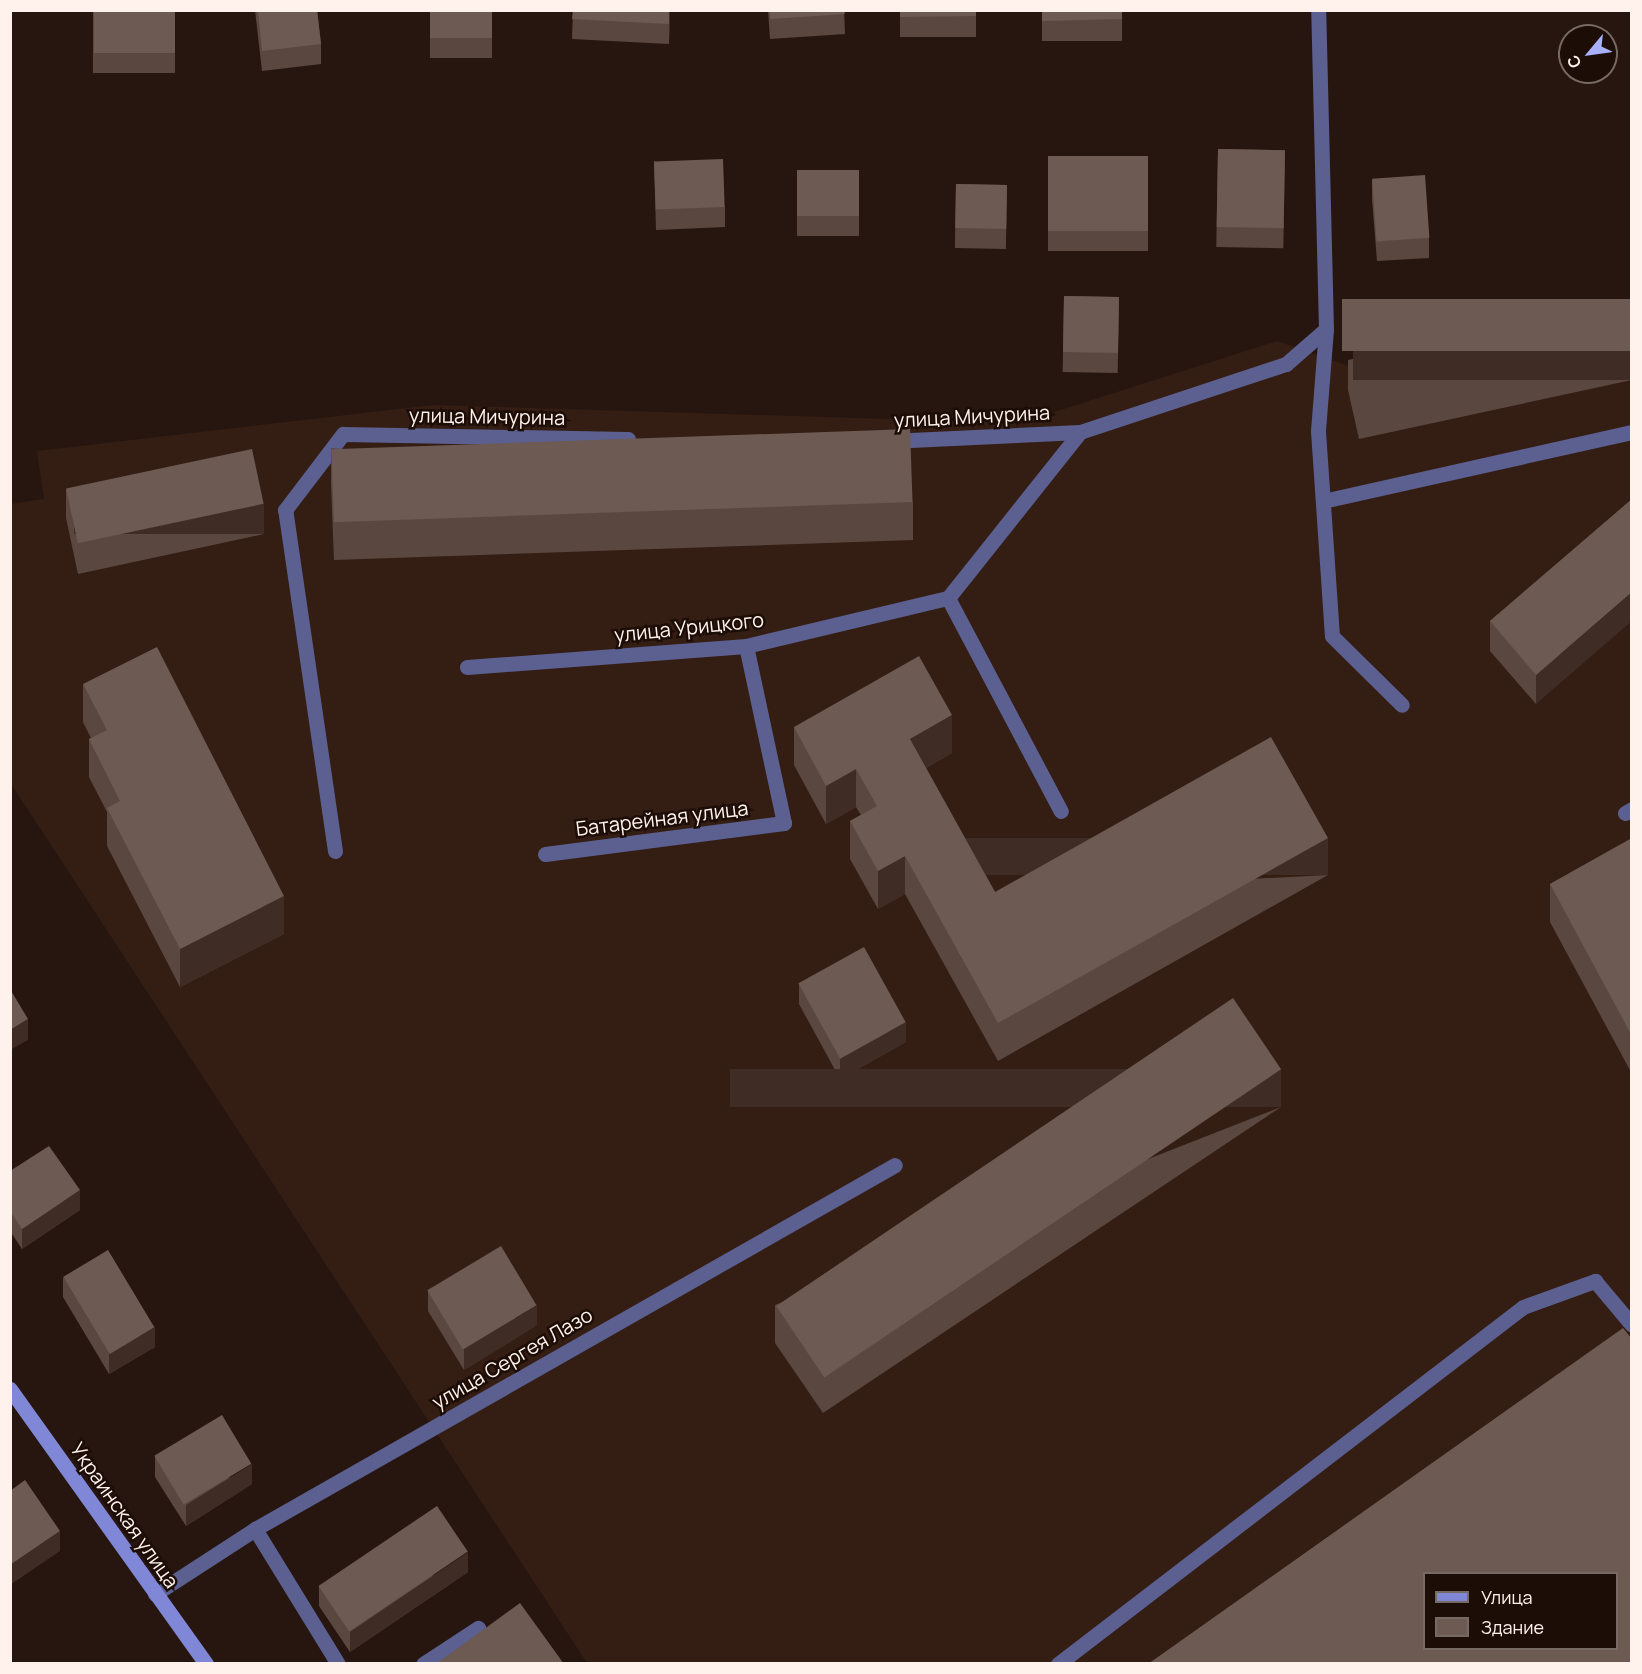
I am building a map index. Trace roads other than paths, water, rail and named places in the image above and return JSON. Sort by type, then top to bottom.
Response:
[{"type":"main road","name":"Украинская улица","points":[[10,1389],[206,1664]]},
{"type":"street","points":[[1318,10],[1326,329],[1318,431],[1332,636],[1402,705]]},
{"type":"street","name":"улица Мичурина","points":[[868,442],[1080,432],[1286,364],[1326,329]]},
{"type":"street","points":[[1061,811],[948,598],[1080,432]]},
{"type":"street","points":[[1323,501],[1632,432]]},
{"type":"street","name":"улица Мичурина","points":[[335,851],[285,510],[344,434],[642,440]]},
{"type":"street","name":"улица Урицкого","points":[[467,667],[746,645],[948,598]]},
{"type":"street","name":"Батарейная улица","points":[[545,854],[784,823],[746,645]]},
{"type":"street","name":"улица Сергея Лазо","points":[[155,1594],[255,1529],[895,1165]]},
{"type":"street","points":[[1058,1664],[1523,1307],[1595,1281],[1632,1325]]},
{"type":"street","points":[[255,1529],[338,1664]]},
{"type":"street","points":[[423,1664],[478,1628]]}]
